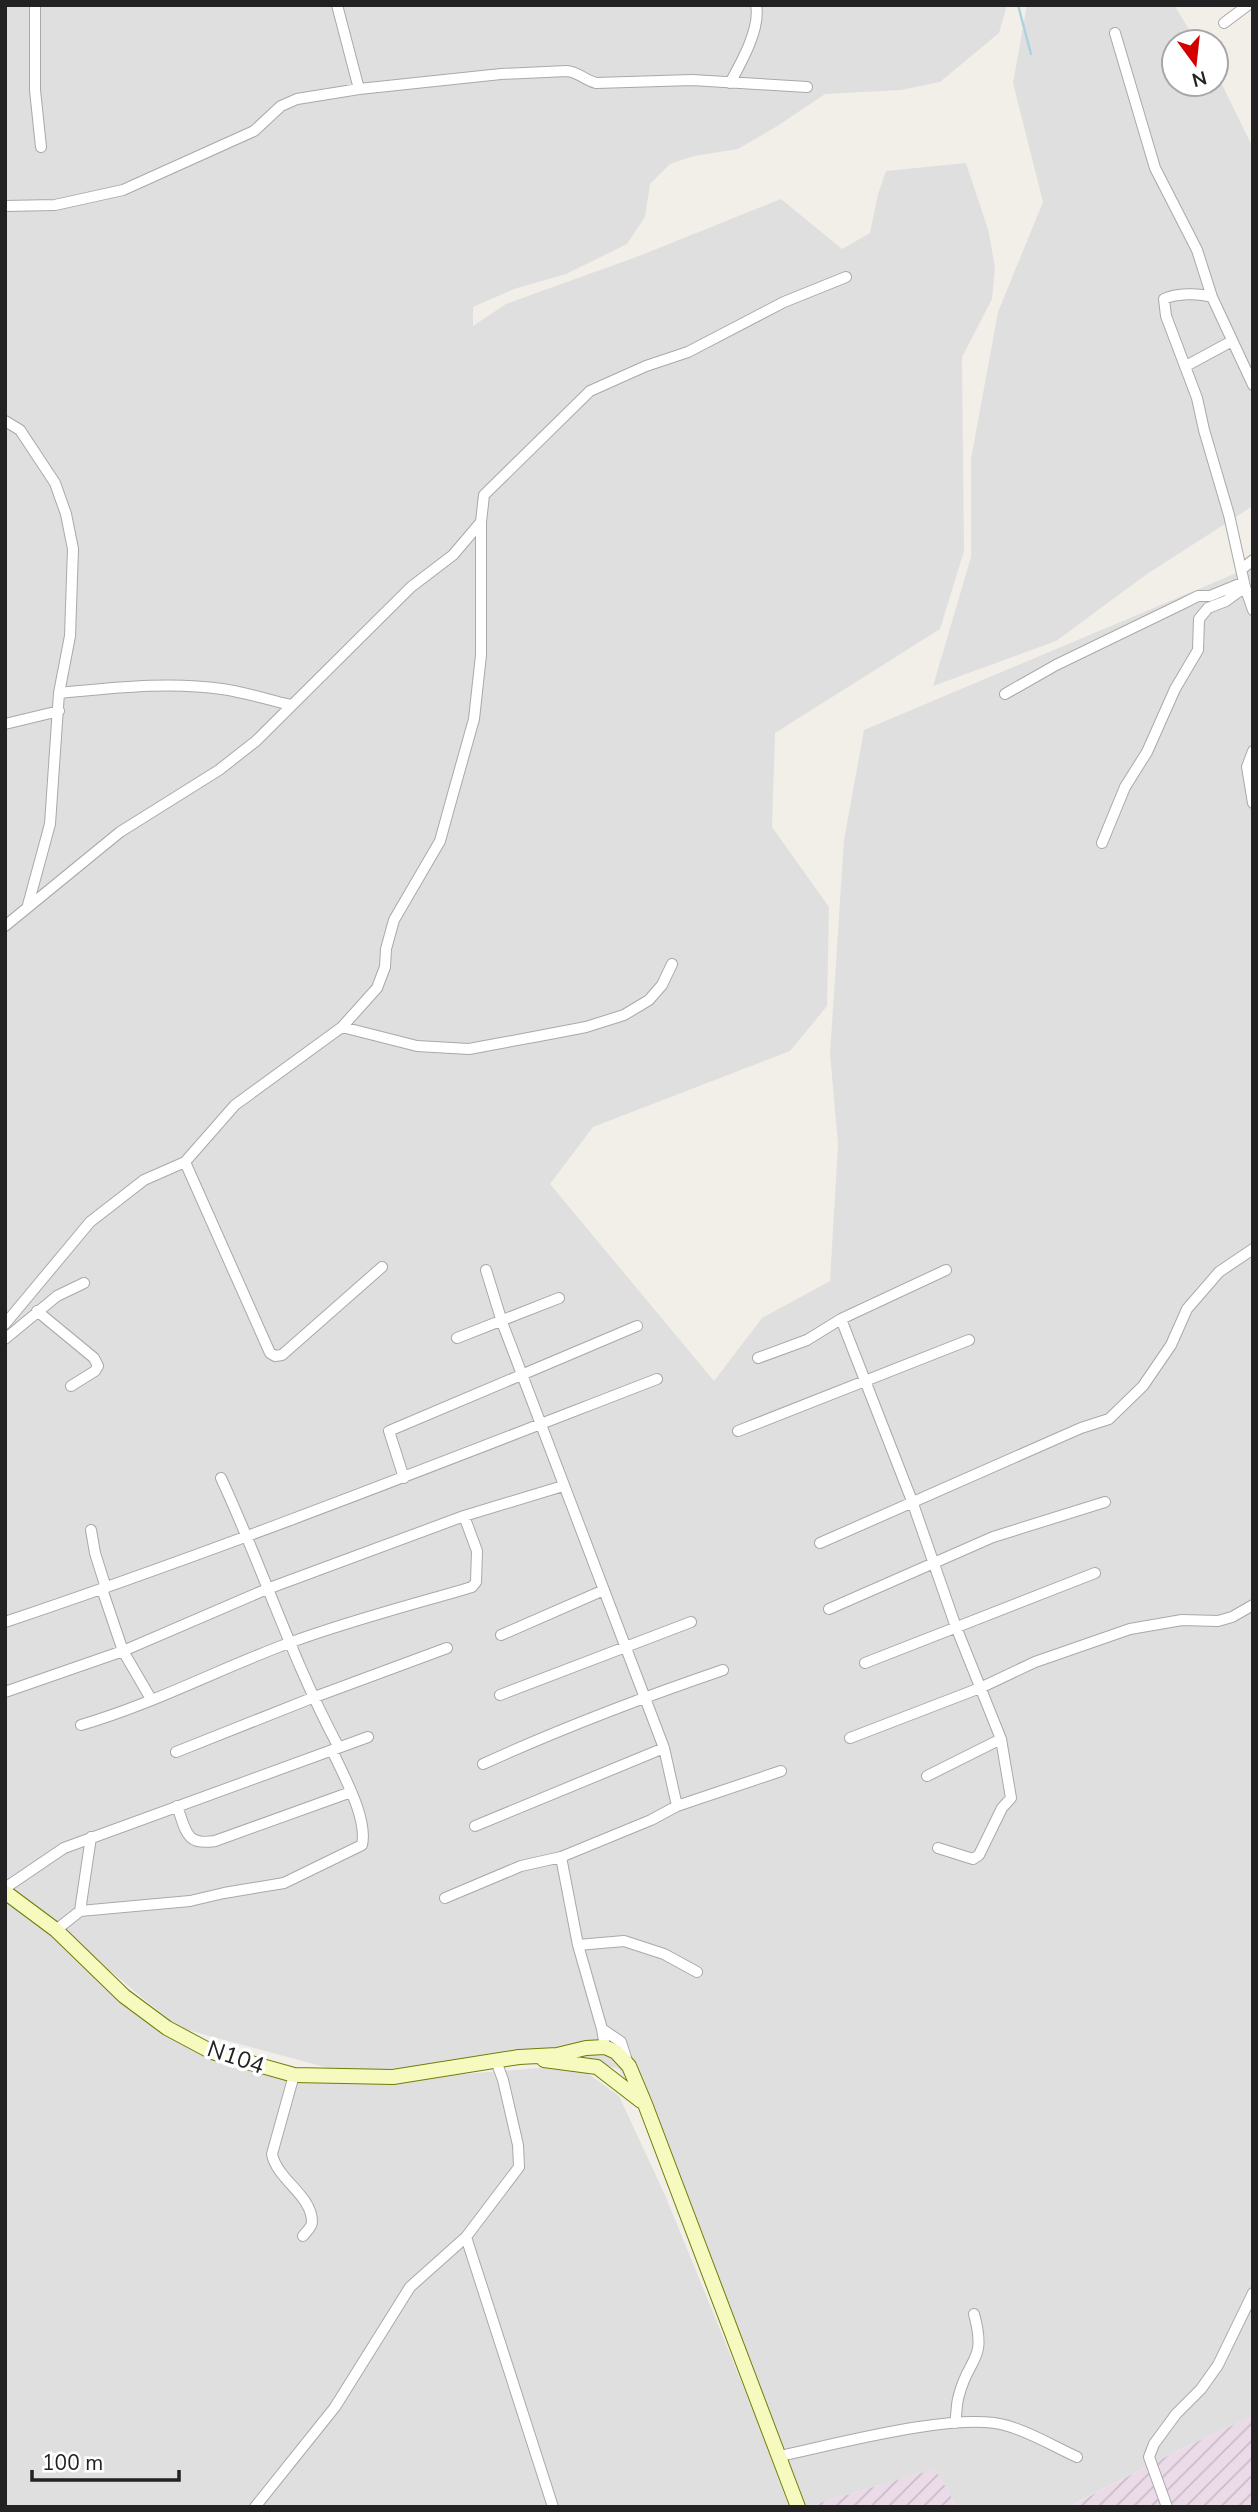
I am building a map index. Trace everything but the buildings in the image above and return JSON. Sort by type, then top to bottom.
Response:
[{"type":"street","points":[[35,5],[35,90],[41,147]]},
{"type":"street","points":[[337,5],[359,89]]},
{"type":"street","points":[[730,83],[743,61],[758,16],[757,5]]},
{"type":"street","points":[[1224,23],[1248,5]]},
{"type":"street","points":[[1115,33],[1155,168],[1197,250],[1212,297],[1253,385]]},
{"type":"street","points":[[5,206],[55,205],[123,190],[254,131],[281,106],[298,99],[359,89],[500,74],[567,71],[575,72],[596,83],[692,80],[807,87]]},
{"type":"street","points":[[5,1324],[90,1222],[144,1180],[186,1162],[235,1105],[342,1027],[377,988],[385,967],[386,949],[394,920],[440,841],[474,719],[481,655],[481,522],[484,495],[590,391],[646,366],[688,352],[783,302],[846,277]]},
{"type":"street","points":[[1212,297],[1175,296],[1164,299],[1166,316],[1198,398],[1204,430],[1230,515],[1244,584],[1253,610]]},
{"type":"street","points":[[1186,366],[1232,341]]},
{"type":"street","points":[[5,421],[20,430],[55,483],[66,514],[73,550],[70,624],[60,693],[50,824],[28,905]]},
{"type":"street","points":[[5,926],[120,832],[219,770],[256,741],[411,587],[453,555],[481,522]]},
{"type":"street","points":[[1242,569],[1253,560]]},
{"type":"street","points":[[1005,694],[1056,665],[1198,596],[1210,596],[1244,584]]},
{"type":"street","points":[[1102,843],[1125,788],[1147,752],[1175,689],[1198,650],[1199,619],[1208,608],[1226,601],[1244,584]]},
{"type":"street","points":[[60,693],[191,686],[223,689],[290,705]]},
{"type":"street","points":[[5,724],[59,711]]},
{"type":"street","points":[[1253,751],[1247,767],[1253,803]]},
{"type":"street","points":[[342,1027],[417,1046],[469,1049],[539,1037],[624,1015],[649,1000],[662,985],[672,964]]},
{"type":"street","points":[[186,1162],[270,1353],[275,1356],[282,1355],[382,1267]]},
{"type":"street","points":[[820,1543],[1081,1428],[1109,1419],[1143,1386],[1160,1364],[1180,1330],[1187,1309],[1219,1272],[1253,1250]]},
{"type":"street","points":[[486,1270],[502,1322],[563,1486],[664,1748],[677,1806]]},
{"type":"street","points":[[758,1358],[807,1340],[841,1318],[946,1270]]},
{"type":"street","points":[[5,1339],[37,1311],[69,1289],[84,1283]]},
{"type":"street","points":[[457,1338],[559,1298]]},
{"type":"street","points":[[37,1311],[94,1358],[98,1366],[95,1371],[71,1386]]},
{"type":"street","points":[[841,1318],[1001,1739],[1011,1798],[1002,1808],[979,1856],[973,1859],[938,1848]]},
{"type":"street","points":[[404,1478],[389,1431],[637,1326]]},
{"type":"street","points":[[738,1431],[969,1339]]},
{"type":"street","points":[[5,1622],[104,1589],[404,1478],[657,1379]]},
{"type":"street","points":[[56,1930],[80,1911],[190,1901],[224,1892],[284,1883],[362,1845],[365,1835],[335,1748],[267,1589],[248,1536],[221,1478]]},
{"type":"street","points":[[5,1692],[123,1651],[267,1589],[464,1516],[563,1486]]},
{"type":"street","points":[[829,1609],[993,1537],[1105,1502]]},
{"type":"street","points":[[81,1726],[126,1712],[151,1699],[290,1642],[472,1587],[476,1582],[477,1551],[464,1516]]},
{"type":"street","points":[[91,1530],[104,1589],[123,1651],[151,1699]]},
{"type":"street","points":[[865,1663],[1095,1573]]},
{"type":"street","points":[[501,1635],[604,1590]]},
{"type":"street","points":[[850,1738],[980,1688],[1035,1662],[1130,1629],[1182,1620],[1218,1621],[1232,1617],[1253,1605]]},
{"type":"street","points":[[500,1695],[691,1622]]},
{"type":"street","points":[[176,1752],[447,1648]]},
{"type":"street","points":[[483,1764],[643,1697],[723,1670]]},
{"type":"street","points":[[5,1890],[64,1848],[368,1737]]},
{"type":"street","points":[[927,1776],[1001,1739]]},
{"type":"street","points":[[475,1826],[664,1748]]},
{"type":"street","points":[[445,1898],[521,1866],[561,1857],[677,1806],[781,1771]]},
{"type":"street","points":[[177,1806],[186,1830],[193,1841],[200,1843],[215,1841],[351,1792]]},
{"type":"street","points":[[80,1911],[91,1837]]},
{"type":"street","points":[[561,1857],[578,1945],[603,2029],[605,2047],[616,2052],[629,2066]]},
{"type":"street","name":"N104","points":[[5,1890],[56,1930],[124,1996],[167,2028],[212,2052],[295,2075],[393,2077],[519,2057],[556,2055],[605,2047]]},
{"type":"street","points":[[578,1945],[624,1941],[664,1954],[697,1972]]},
{"type":"street","points":[[603,2029],[621,2042],[798,2507]]},
{"type":"street","name":"N104","points":[[519,2057],[597,2067],[645,2104]]},
{"type":"street","points":[[255,2507],[335,2407],[410,2287],[466,2236],[519,2166],[518,2145],[496,2061]]},
{"type":"street","points":[[295,2075],[272,2154],[274,2165],[305,2202],[312,2221],[303,2236]]},
{"type":"street","points":[[466,2236],[553,2507]]},
{"type":"street","points":[[1167,2507],[1149,2457],[1154,2444],[1218,2365],[1253,2293]]},
{"type":"street","points":[[956,2423],[959,2393],[980,2347],[980,2335],[974,2314]]},
{"type":"street","points":[[780,2456],[895,2432],[956,2423],[1007,2425],[1077,2457]]},
{"type":"shaded area","points":[[5,5],[1007,5],[999,33],[940,82],[901,90],[825,94],[738,149],[694,156],[670,164],[650,184],[645,217],[627,244],[566,274],[514,289],[473,307],[473,326],[506,304],[639,256],[781,199],[842,249],[870,233],[886,171],[966,163],[988,229],[995,267],[992,299],[962,357],[964,551],[940,629],[775,733],[772,827],[829,907],[827,1006],[790,1051],[593,1127],[550,1184],[714,1381],[762,1318],[830,1281],[838,1144],[830,1054],[844,840],[864,730],[1253,566],[1253,2416],[1179,2450],[1068,2507],[957,2507],[935,2469],[806,2507],[795,2507],[648,2119],[619,2069],[554,2052],[347,2073],[180,2028],[263,2073],[440,2076],[550,2067],[586,2072],[619,2096],[665,2195],[757,2420],[789,2507],[5,2507],[5,1896],[165,2021],[175,2025],[5,1883]]},
{"type":"shaded area","points":[[1027,5],[1174,5],[1188,28],[1160,28],[1160,98],[1229,98],[1253,148],[1253,506],[1147,574],[1056,641],[933,686],[971,557],[971,459],[998,312],[1043,202],[1013,83]]},
{"type":"shaded area","points":[[1253,2416],[1253,2507],[1069,2507],[1179,2450]]},
{"type":"shaded area","points":[[935,2469],[957,2507],[806,2507]]},
{"type":"waterway","points":[[1018,5],[1031,54]]}]
